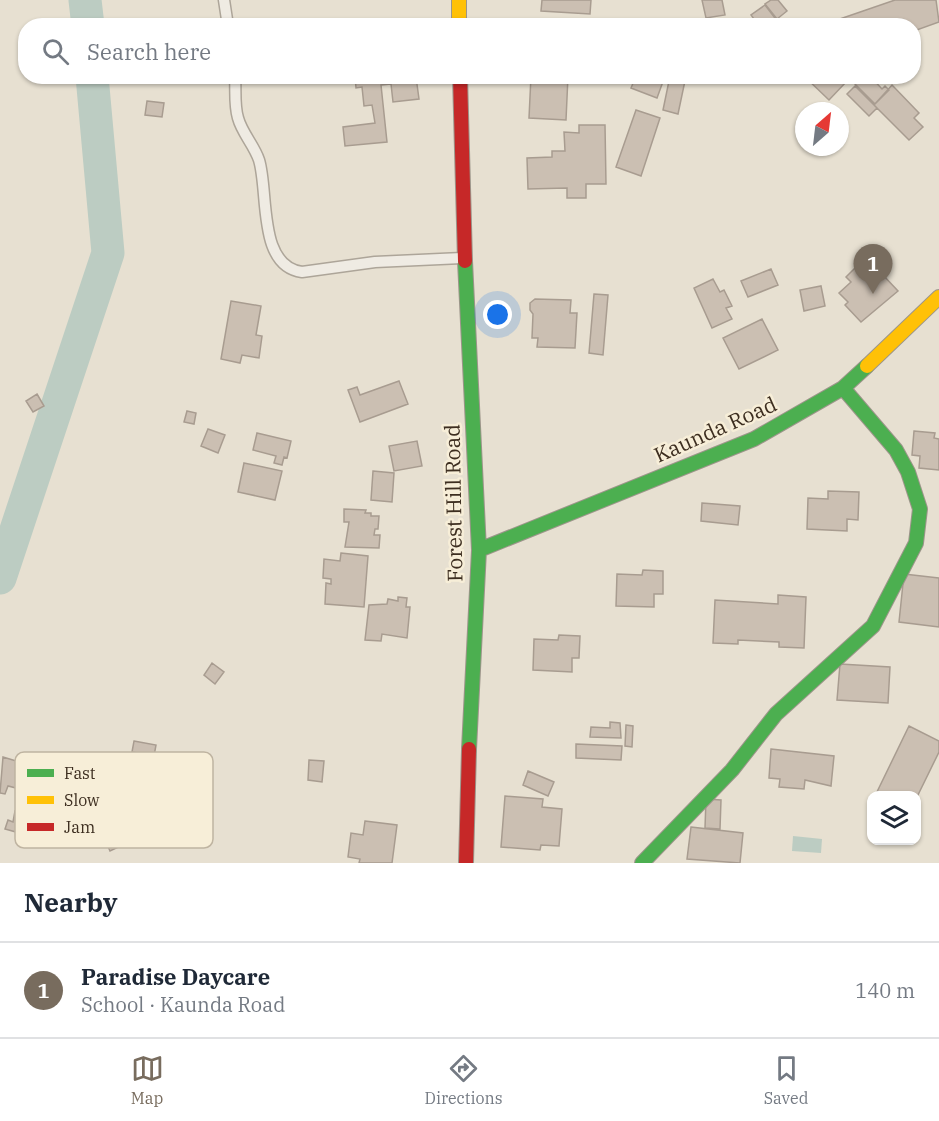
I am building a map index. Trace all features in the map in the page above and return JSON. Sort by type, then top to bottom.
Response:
[{"type":"street","points":[[459,0],[459,18]]},
{"type":"street","name":"Forest Hill Road","points":[[460,84],[465,258],[479,550],[471,669],[466,863]]},
{"type":"street","name":"Kaunda Road","points":[[479,550],[754,439],[843,388],[939,297]]},
{"type":"street","points":[[642,863],[732,770],[776,714],[873,626],[916,543],[920,508],[908,471],[897,450],[843,388]]},
{"type":"lane","points":[[224,0],[227,18]]},
{"type":"lane","points":[[236,84],[238,119],[259,159],[268,226],[282,265],[302,272],[375,262],[465,258]]},
{"type":"shaded area","points":[[793,836],[822,839],[821,853],[792,851]]},
{"type":"building","points":[[542,0],[591,0],[590,14],[541,11]]},
{"type":"building","points":[[702,0],[722,0],[725,15],[706,18]]},
{"type":"building","points":[[771,0],[778,0],[787,11],[776,18],[765,4]]},
{"type":"building","points":[[895,0],[936,0],[939,22],[921,28],[921,18],[843,18]]},
{"type":"building","points":[[765,5],[775,18],[753,18],[751,15]]},
{"type":"building","points":[[356,84],[391,84],[381,85],[387,142],[345,146],[343,127],[375,123],[372,105],[364,106],[362,87],[356,88]]},
{"type":"building","points":[[391,84],[417,84],[419,99],[393,102]]},
{"type":"building","points":[[531,84],[568,84],[566,120],[529,118]]},
{"type":"building","points":[[633,84],[662,84],[657,98],[631,88]]},
{"type":"building","points":[[668,84],[684,84],[678,114],[663,110]]},
{"type":"building","points":[[812,84],[844,84],[829,100]]},
{"type":"building","points":[[855,84],[877,84],[882,89],[885,86],[889,90],[875,104]]},
{"type":"building","points":[[892,85],[919,113],[914,118],[923,127],[909,140],[874,105]]},
{"type":"building","points":[[855,86],[877,108],[869,116],[847,94]]},
{"type":"building","points":[[147,101],[164,103],[162,117],[145,115]]},
{"type":"building","points":[[636,110],[660,118],[641,176],[616,167]]},
{"type":"building","points":[[579,125],[605,125],[606,184],[586,184],[586,198],[567,198],[567,188],[528,189],[527,158],[552,157],[552,151],[565,151],[564,132],[579,133]]},
{"type":"building","points":[[866,257],[898,291],[861,322],[845,305],[848,302],[839,293],[851,282],[846,277]]},
{"type":"building","points":[[771,269],[778,285],[748,297],[741,281]]},
{"type":"building","points":[[713,279],[720,292],[724,290],[732,306],[726,308],[732,319],[712,328],[694,288]]},
{"type":"building","points":[[821,286],[825,306],[804,311],[800,290]]},
{"type":"building","points":[[594,294],[608,295],[603,355],[589,353]]},
{"type":"building","points":[[535,299],[571,300],[570,313],[577,313],[575,348],[537,347],[538,338],[532,338],[533,314],[530,310],[530,303]]},
{"type":"building","points":[[231,301],[261,306],[256,335],[262,336],[259,358],[242,355],[240,363],[221,359]]},
{"type":"building","points":[[762,319],[778,350],[739,369],[723,338]]},
{"type":"building","points":[[399,381],[408,404],[360,422],[348,390],[357,387],[360,395]]},
{"type":"building","points":[[37,394],[44,406],[33,412],[26,401]]},
{"type":"building","points":[[187,411],[196,413],[194,424],[184,422]]},
{"type":"building","points":[[208,429],[225,435],[218,453],[201,446]]},
{"type":"building","points":[[914,431],[935,433],[934,438],[939,439],[939,470],[919,468],[920,456],[912,455]]},
{"type":"building","points":[[257,433],[291,441],[287,458],[284,457],[282,465],[274,463],[276,456],[253,450]]},
{"type":"building","points":[[417,441],[422,466],[394,471],[389,446]]},
{"type":"building","points":[[244,463],[282,471],[275,500],[238,492]]},
{"type":"building","points":[[373,471],[394,473],[392,502],[371,500]]},
{"type":"building","points":[[828,491],[859,492],[858,520],[847,519],[847,531],[807,529],[808,498],[828,499]]},
{"type":"building","points":[[702,503],[740,506],[738,525],[701,521]]},
{"type":"building","points":[[344,509],[366,510],[365,513],[371,513],[371,516],[379,516],[378,529],[375,529],[374,535],[380,535],[379,548],[345,547],[349,522],[344,522]]},
{"type":"building","points":[[341,553],[368,556],[364,607],[325,604],[326,583],[331,584],[331,579],[323,578],[324,559],[340,561]]},
{"type":"building","points":[[643,570],[663,571],[663,594],[654,594],[654,607],[616,606],[617,574],[642,575]]},
{"type":"building","points":[[904,574],[939,578],[939,627],[899,622]]},
{"type":"building","points":[[778,595],[806,597],[804,648],[779,647],[779,642],[738,640],[738,644],[713,643],[715,600],[778,604]]},
{"type":"building","points":[[398,597],[407,598],[406,607],[410,607],[407,638],[382,634],[381,641],[365,640],[369,605],[387,604],[388,599],[398,601]]},
{"type":"building","points":[[559,635],[580,636],[579,658],[572,658],[572,672],[533,670],[534,639],[558,640]]},
{"type":"building","points":[[212,663],[224,672],[215,684],[204,675]]},
{"type":"building","points":[[840,664],[890,667],[888,703],[837,700]]},
{"type":"building","points":[[610,722],[620,723],[621,738],[590,737],[591,727],[610,728]]},
{"type":"building","points":[[626,725],[633,726],[632,747],[625,746]]},
{"type":"building","points":[[909,726],[939,741],[939,752],[920,791],[877,791]]},
{"type":"building","points":[[134,741],[156,745],[155,752],[132,752]]},
{"type":"building","points":[[576,744],[622,746],[621,760],[576,758]]},
{"type":"building","points":[[771,749],[834,756],[831,786],[805,780],[804,789],[779,787],[780,779],[769,778]]},
{"type":"building","points":[[3,757],[15,761],[15,788],[8,786],[5,794],[0,793]]},
{"type":"building","points":[[309,760],[324,761],[322,782],[308,780]]},
{"type":"building","points":[[528,771],[554,782],[548,796],[523,785]]},
{"type":"building","points":[[505,796],[543,799],[542,807],[562,809],[559,846],[541,845],[540,850],[501,847]]},
{"type":"building","points":[[706,799],[721,800],[720,829],[705,828]]},
{"type":"building","points":[[15,811],[15,832],[5,829],[8,820],[13,822]]},
{"type":"building","points":[[365,821],[397,825],[392,863],[359,863],[360,859],[348,857],[351,833],[363,835]]},
{"type":"building","points":[[691,827],[743,833],[740,863],[687,859]]},
{"type":"waterway","points":[[85,0],[87,18]]},
{"type":"waterway","points":[[0,578],[108,253],[93,84]]},
{"type":"traffic: fast","points":[[465,261],[479,550],[469,749]]},
{"type":"traffic: fast","points":[[479,550],[754,439],[843,388],[867,366]]},
{"type":"traffic: fast","points":[[642,863],[732,770],[776,714],[873,626],[916,543],[920,509],[908,472],[896,450],[843,388]]},
{"type":"traffic: slow","points":[[459,0],[459,18]]},
{"type":"traffic: slow","points":[[867,366],[939,297]]},
{"type":"traffic: jam","points":[[460,84],[465,261]]},
{"type":"traffic: jam","points":[[466,863],[469,749]]},
{"type":"place","name":"Paradise Daycare","points":[[873,294]]}]
